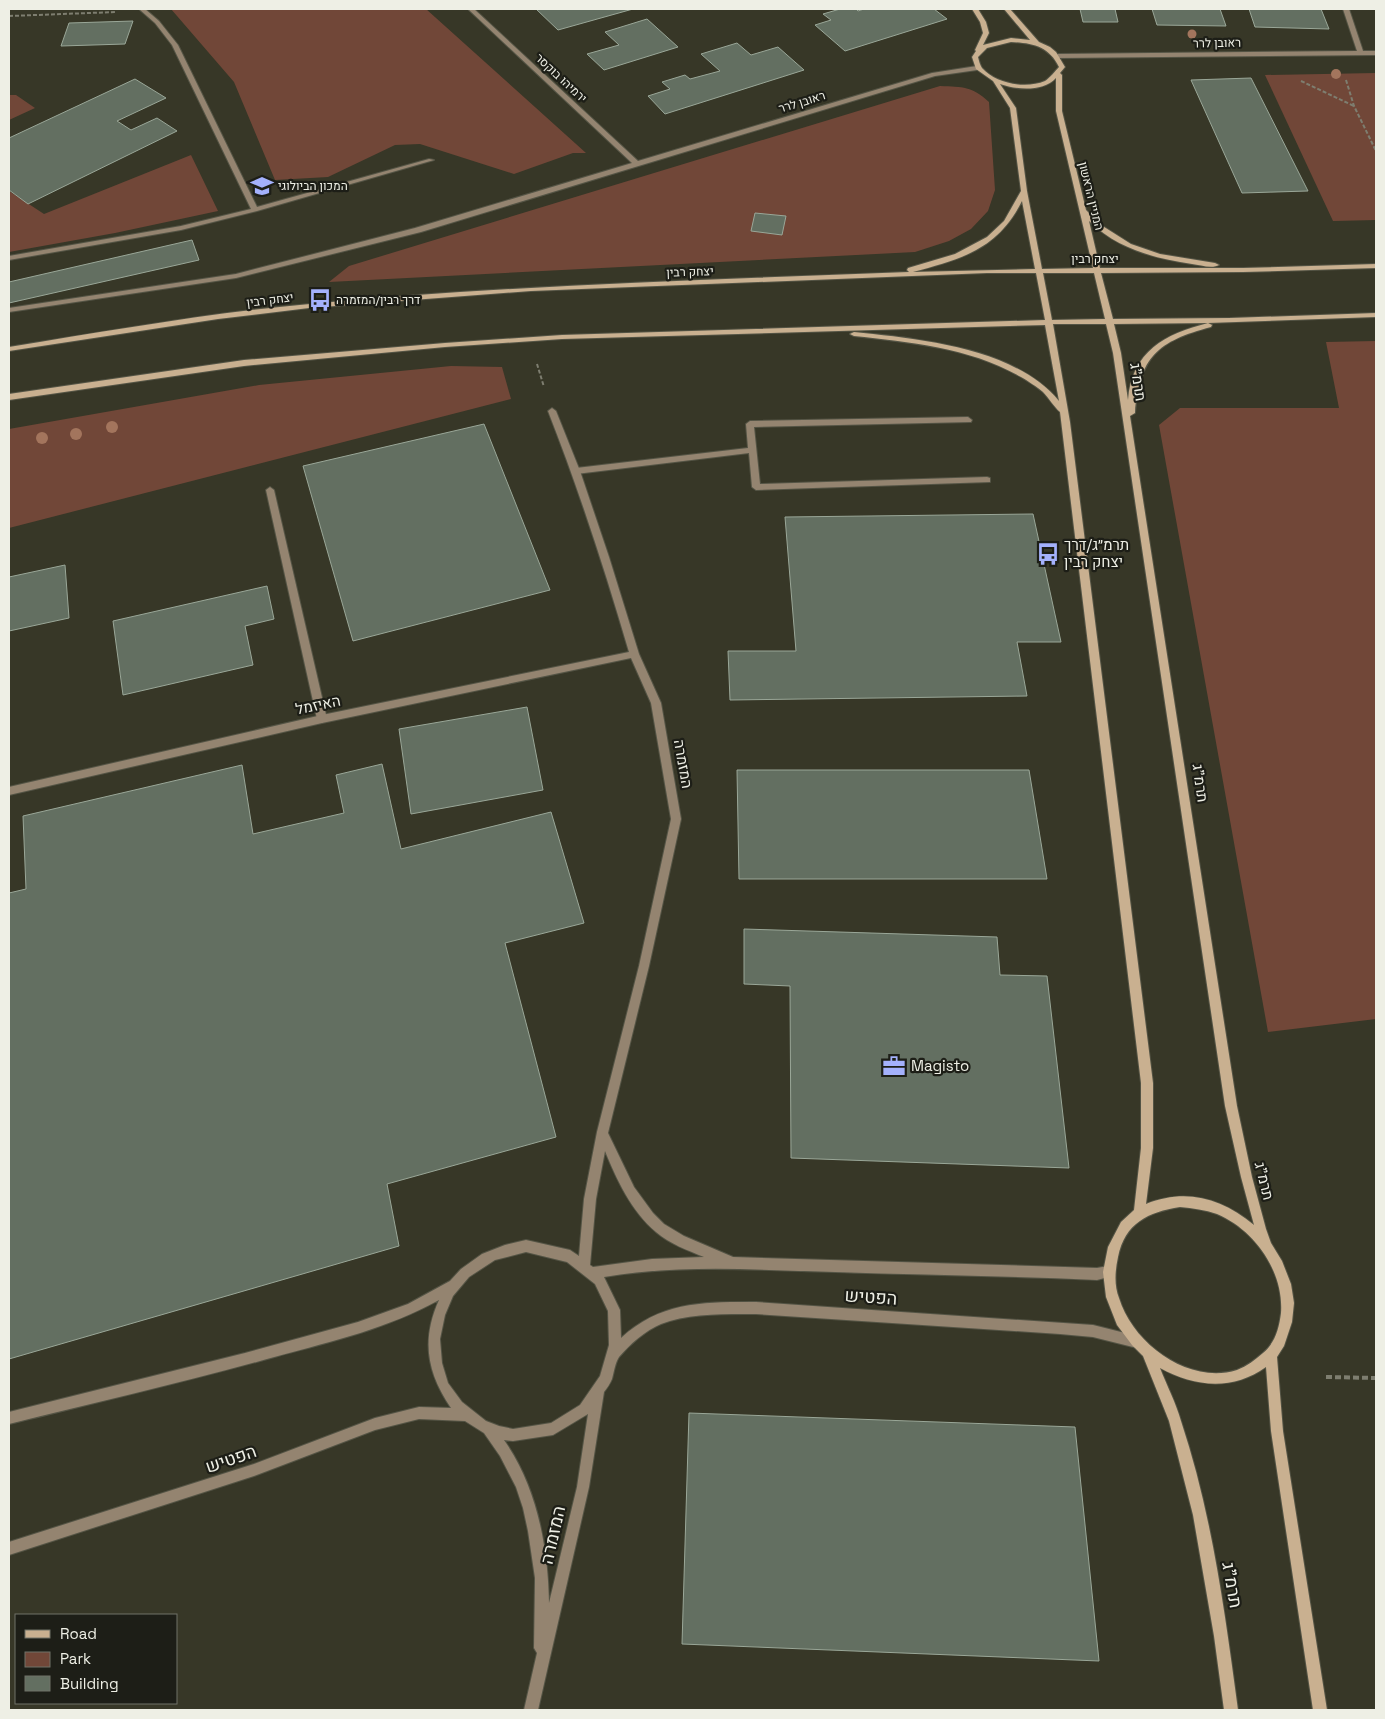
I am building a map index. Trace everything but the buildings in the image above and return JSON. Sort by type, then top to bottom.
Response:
[{"type":"main road","points":[[975,9],[983,22],[986,33],[974,60],[977,68],[984,76],[996,82],[1017,86],[1038,85],[1050,81],[1058,75]]},
{"type":"main road","points":[[1007,9],[1037,44]]},
{"type":"main road","points":[[977,52],[985,46],[997,42],[1017,40],[1050,49],[1058,56]]},
{"type":"main road","name":"המניין הראשון","points":[[1058,56],[1062,67],[1058,75],[1059,111],[1110,322]]},
{"type":"main road","points":[[996,82],[1013,108],[1024,191],[1040,270],[1066,422],[1147,1083],[1148,1148],[1139,1214]]},
{"type":"main road","points":[[887,275],[938,263],[970,251],[998,231],[1010,216],[1024,191]]},
{"type":"main road","points":[[1082,210],[1106,234],[1125,245],[1148,254],[1243,270]]},
{"type":"main road","name":"יצחק רבין","points":[[9,349],[190,321],[309,306],[531,289],[1040,270],[1243,270],[1376,266]]},
{"type":"main road","points":[[9,397],[244,363],[530,339],[1049,322],[1230,320],[1376,315]]},
{"type":"main road","points":[[1131,439],[1134,383],[1145,358],[1162,343],[1180,332],[1230,320]]},
{"type":"main road","name":"תרמ\"ג","points":[[1110,322],[1131,439],[1232,1106],[1245,1175],[1266,1246]]},
{"type":"main road","points":[[798,330],[902,339],[956,350],[994,361],[1039,384],[1054,398],[1062,410],[1066,422]]},
{"type":"main road","points":[[1180,1201],[1204,1204],[1227,1213],[1248,1228],[1266,1246],[1279,1267],[1286,1290],[1287,1306],[1283,1335],[1271,1356],[1252,1370],[1228,1378],[1201,1378],[1174,1370],[1149,1354],[1137,1342],[1121,1320],[1111,1296],[1108,1272],[1119,1234],[1128,1220],[1158,1204],[1180,1201]]},
{"type":"main road","name":"תרמ\"ג","points":[[1149,1354],[1175,1421],[1200,1516],[1222,1636],[1231,1710]]},
{"type":"main road","points":[[1271,1356],[1277,1431],[1320,1710]]},
{"type":"street","name":"ירמיהו בוקסר","points":[[471,9],[636,163]]},
{"type":"street","points":[[1346,9],[1360,52]]},
{"type":"street","points":[[143,10],[157,22],[174,45],[254,210]]},
{"type":"street","name":"ראובן לרר","points":[[1058,56],[1376,53]]},
{"type":"street","name":"ראובן לרר","points":[[9,310],[236,276],[418,230],[934,74],[977,68]]},
{"type":"street","points":[[9,258],[171,230],[254,210],[431,160]]},
{"type":"street","name":"המזמרה","points":[[552,411],[576,471],[605,556],[634,654],[656,702],[676,819],[644,966],[603,1132],[590,1200],[584,1264]]},
{"type":"street","points":[[968,420],[750,424],[756,487],[987,480]]},
{"type":"street","points":[[576,471],[752,450]]},
{"type":"street","points":[[270,490],[322,719]]},
{"type":"street","name":"האיזמל","points":[[9,791],[322,719],[634,654]]},
{"type":"street","points":[[603,1132],[620,1176],[650,1220],[672,1237],[734,1263]]},
{"type":"street","points":[[526,1246],[546,1247],[566,1253],[584,1264],[593,1273],[606,1290],[613,1309],[617,1331],[615,1353],[609,1374],[598,1393],[581,1412],[560,1425],[537,1433],[512,1435],[489,1429],[464,1415],[449,1398],[439,1377],[433,1355],[435,1330],[441,1308],[452,1287],[467,1271],[485,1258],[505,1250],[526,1246]]},
{"type":"street","name":"הפטיש","points":[[593,1273],[634,1267],[734,1263],[1097,1274],[1108,1272]]},
{"type":"street","points":[[9,1418],[245,1359],[358,1328],[411,1309],[452,1287]]},
{"type":"street","name":"הפטיש","points":[[615,1353],[640,1329],[665,1316],[700,1310],[740,1309],[808,1310],[1060,1328],[1093,1331],[1137,1342]]},
{"type":"street","name":"המזמרה","points":[[531,1710],[583,1487],[598,1393]]},
{"type":"street","name":"הפטיש","points":[[9,1549],[254,1470],[375,1424],[419,1412],[464,1415]]},
{"type":"street","name":"המזמרה","points":[[489,1429],[512,1464],[527,1499],[539,1555],[543,1620],[538,1684]]},
{"type":"path","points":[[9,16],[143,10]]},
{"type":"path","points":[[1338,52],[1354,106],[1376,152]]},
{"type":"path","points":[[530,339],[552,411]]},
{"type":"path","points":[[1326,1377],[1376,1378]]},
{"type":"green space","points":[[171,9],[426,9],[586,153],[573,153],[514,174],[420,144],[395,145],[328,177],[275,180],[234,82]]},
{"type":"green space","points":[[1376,73],[1376,220],[1333,221],[1265,75]]},
{"type":"green space","points":[[940,86],[967,88],[989,102],[995,190],[988,211],[971,229],[949,241],[915,252],[329,282],[349,266]]},
{"type":"green space","points":[[9,95],[16,95],[35,108],[9,120]]},
{"type":"green space","points":[[191,155],[218,211],[115,233],[9,252],[9,191],[44,214]]},
{"type":"green space","points":[[1376,341],[1376,1019],[1268,1032],[1159,425],[1180,408],[1339,408],[1326,342]]},
{"type":"green space","points":[[451,366],[502,367],[511,399],[9,528],[9,429],[259,385]]},
{"type":"place","name":"המכון הביולוגי","points":[[262,186]]},
{"type":"place","name":"דרך רבין/המזמרה","points":[[320,300]]},
{"type":"place","name":"תרמ״ג/דרך יצחק רבין","points":[[1048,554]]},
{"type":"place","name":"Magisto","points":[[894,1066]]}]
